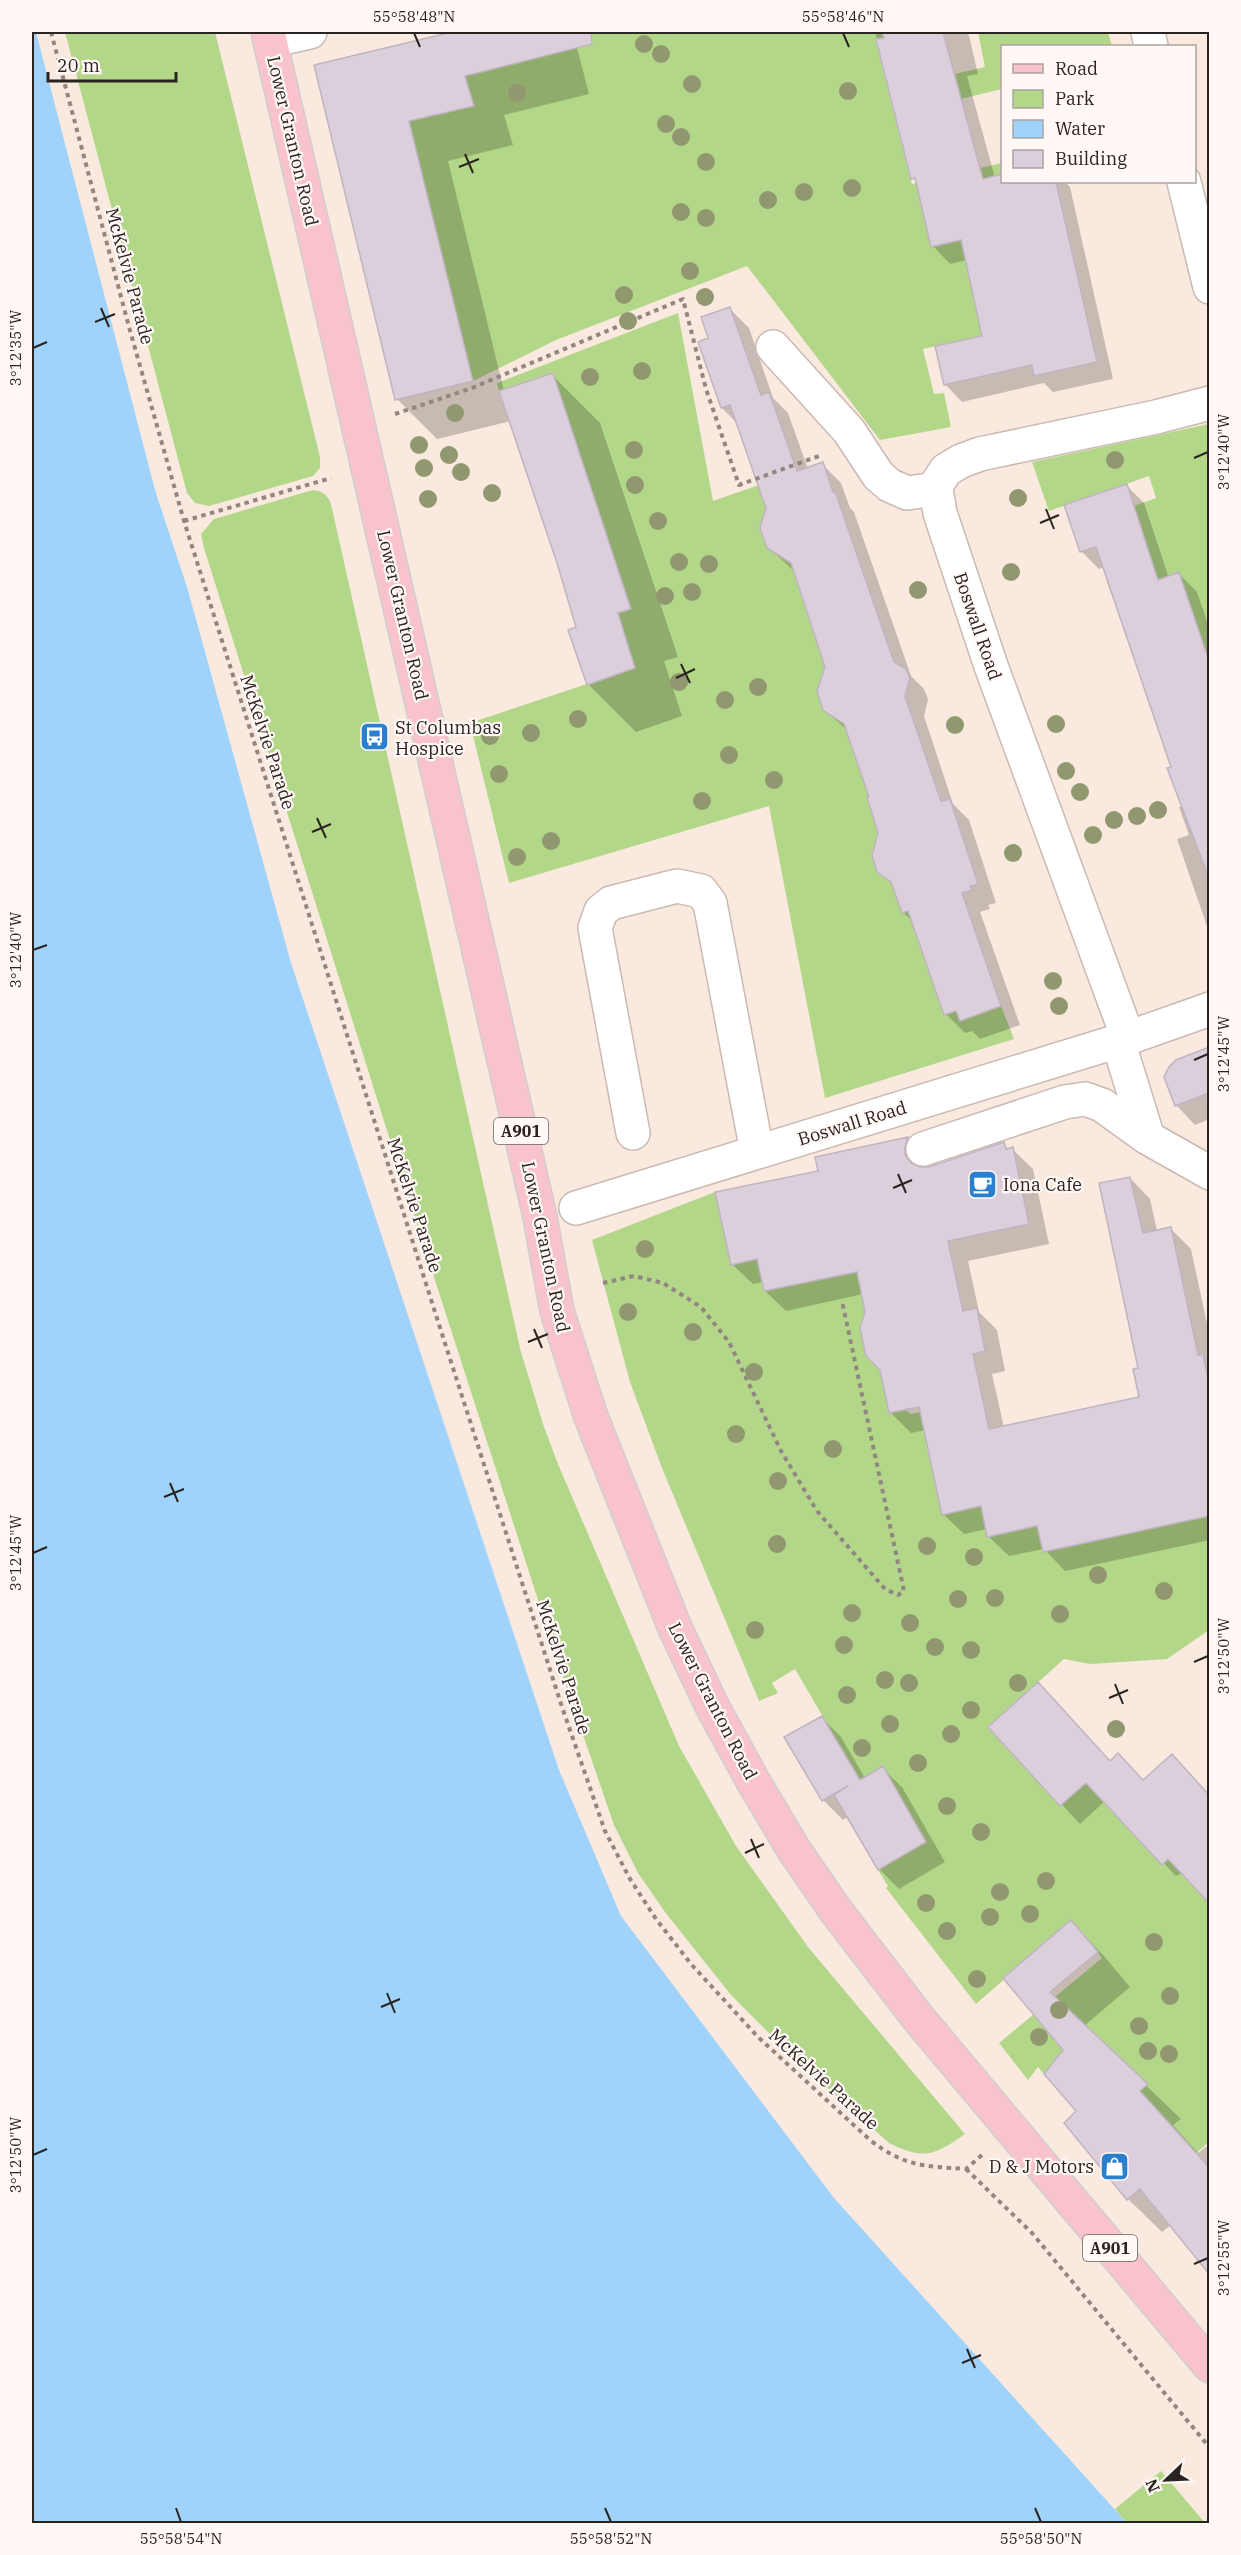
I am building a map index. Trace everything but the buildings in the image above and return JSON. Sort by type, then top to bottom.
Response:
[{"type":"main road","name":"Lower Granton Road","points":[[269,36],[538,1205],[557,1311],[591,1417],[675,1628],[713,1708],[753,1781],[794,1850],[836,1911],[919,2019],[1209,2366]]},
{"type":"street","points":[[269,36],[310,32]]},
{"type":"street","points":[[1184,183],[1209,287]]},
{"type":"street","points":[[773,347],[857,443],[878,475],[889,485],[907,493],[936,489],[946,470],[980,454],[1156,417],[1209,403]]},
{"type":"street","name":"Boswall Road","points":[[936,489],[940,513],[991,666],[1123,1040]]},
{"type":"street","points":[[633,1133],[596,928],[602,911],[611,903],[677,886],[700,891],[710,903],[757,1152]]},
{"type":"street","name":"Boswall Road","points":[[576,1208],[1123,1040],[1209,1009]]},
{"type":"street","points":[[1123,1040],[1148,1138]]},
{"type":"street","points":[[923,1149],[1065,1102],[1085,1099],[1102,1105],[1148,1138],[1209,1173]]},
{"type":"path","name":"McKelvie Parade","points":[[51,32],[129,327],[184,521],[434,1310],[604,1831],[635,1887],[656,1919],[691,1964],[758,2037],[831,2106],[888,2154],[908,2164],[966,2169]]},
{"type":"path","points":[[359,426],[472,388],[683,300],[706,389],[739,485],[857,443]]},
{"type":"path","points":[[184,521],[369,467]]},
{"type":"path","points":[[603,1283],[634,1276],[663,1284],[701,1307],[729,1342],[782,1451],[817,1510],[885,1589],[897,1595],[904,1591],[842,1301]]},
{"type":"path","points":[[1012,2128],[966,2169],[1032,2232],[1209,2448]]},
{"type":"green space","points":[[65,32],[215,32],[320,457],[320,468],[313,476],[209,506],[195,503],[187,493]]},
{"type":"green space","points":[[544,32],[882,32],[884,38],[876,40],[912,184],[1001,163],[1001,174],[990,177],[931,247],[961,240],[982,336],[923,349],[934,394],[944,393],[951,427],[880,440],[747,266],[556,340],[473,381],[413,138],[399,123],[474,106],[465,76],[549,55]]},
{"type":"green space","points":[[978,32],[1108,32],[1112,45],[1001,45],[1001,89],[952,101],[946,76],[985,67]]},
{"type":"green space","points":[[678,313],[713,501],[765,483],[774,507],[765,511],[762,526],[763,538],[775,553],[782,557],[788,555],[827,674],[822,676],[820,683],[820,701],[830,715],[836,719],[842,718],[873,795],[867,798],[881,841],[876,843],[872,855],[877,872],[890,879],[902,913],[911,910],[914,929],[944,1015],[956,1011],[960,1021],[1001,1006],[1014,1039],[825,1098],[769,806],[509,883],[470,723],[635,668],[618,613],[631,609],[553,373],[499,391],[497,383]]},
{"type":"green space","points":[[1209,424],[1209,672],[1190,679],[1191,685],[1148,700],[1143,685],[1171,675],[1166,657],[1137,667],[1132,651],[1198,628],[1179,572],[1156,580],[1157,586],[1114,601],[1107,582],[1116,578],[1142,530],[1134,506],[1156,498],[1149,476],[1049,511],[1032,462]]},
{"type":"green space","points":[[313,490],[324,494],[331,504],[521,1352],[544,1427],[679,1746],[736,1846],[808,1947],[965,2134],[937,2151],[911,2152],[889,2143],[794,2058],[731,1995],[665,1912],[638,1873],[614,1825],[559,1665],[395,1156],[204,548],[201,534],[214,519]]},
{"type":"green space","points":[[715,1192],[731,1264],[757,1259],[764,1291],[857,1272],[865,1312],[860,1328],[866,1356],[880,1370],[889,1413],[905,1410],[911,1414],[928,1410],[942,1514],[981,1506],[987,1536],[1037,1526],[1043,1551],[1207,1517],[1210,1524],[1209,1630],[1167,1659],[1090,1664],[1064,1659],[988,1727],[1060,1806],[1090,1779],[1125,1825],[1162,1864],[1176,1852],[1199,1892],[1209,1882],[1209,2142],[1193,2156],[1190,2145],[1140,2091],[1148,2084],[1084,2024],[1044,2074],[1038,2067],[1028,2080],[999,2043],[1102,1958],[1071,1921],[976,2004],[886,1888],[888,1886],[878,1870],[926,1842],[883,1766],[860,1780],[795,1669],[772,1683],[778,1693],[759,1701],[662,1468],[630,1382],[592,1240]]},
{"type":"green space","points":[[1161,2471],[1205,2523],[1127,2523],[1115,2509]]},
{"type":"water","points":[[32,32],[36,32],[155,490],[187,587],[291,963],[559,1770],[621,1916],[834,2198],[1127,2523],[32,2523]]},
{"type":"place","name":"St Columbas Hospice","points":[[374,737]]},
{"type":"place","name":"Iona Cafe","points":[[982,1184]]},
{"type":"place","name":"D & J Motors","points":[[1115,2166]]}]
